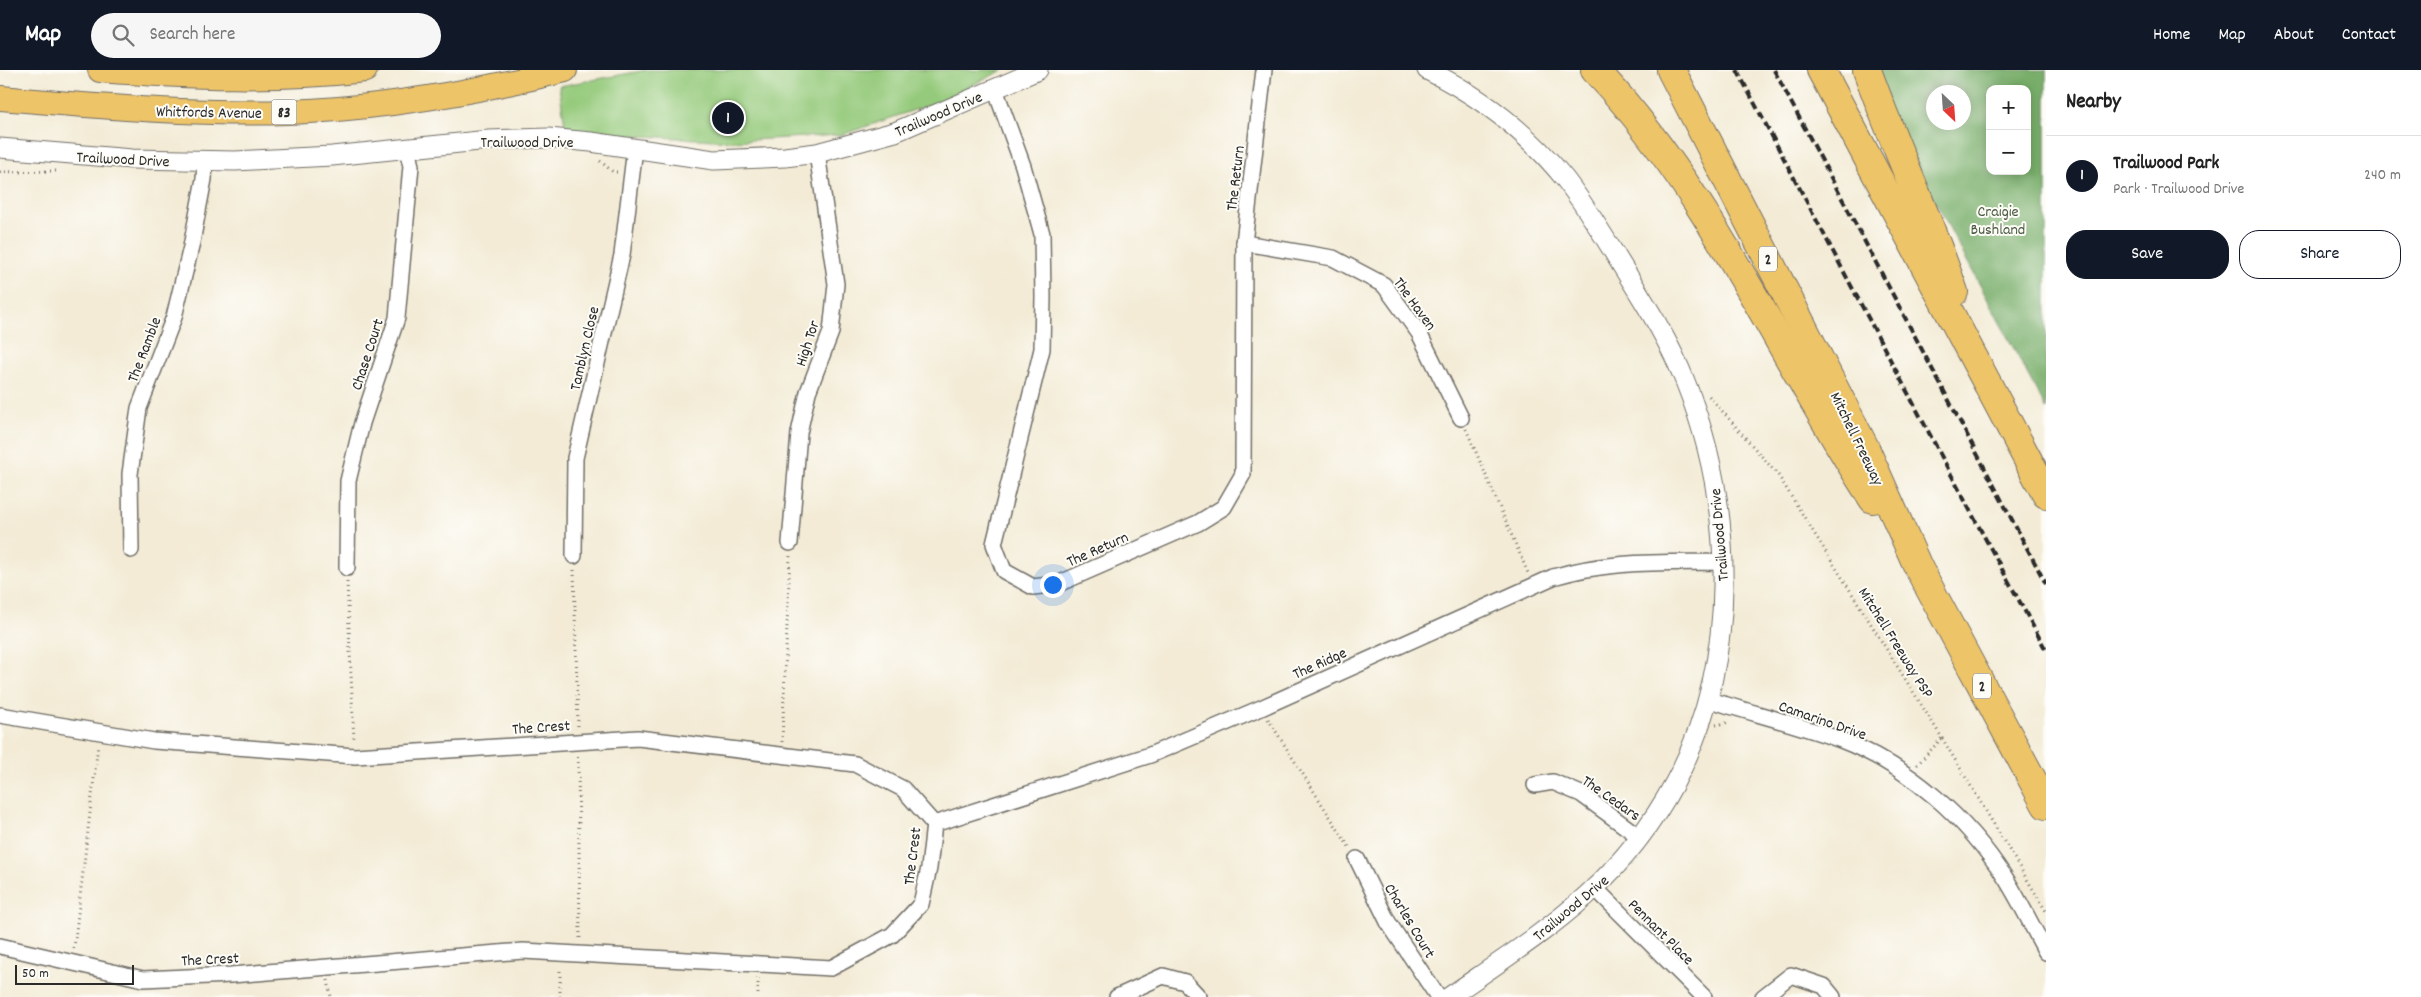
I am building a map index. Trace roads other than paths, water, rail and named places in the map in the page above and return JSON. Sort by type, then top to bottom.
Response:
[{"type":"highway","points":[[1595,70],[1671,162],[1718,236],[1847,459],[1918,567]]},
{"type":"highway","name":"Mitchell Freeway","points":[[1671,70],[1865,448],[1918,567],[2046,805]]},
{"type":"highway","points":[[1821,70],[2046,494]]},
{"type":"highway","points":[[1867,70],[1882,112],[1934,232],[1983,374]]},
{"type":"main road","name":"83","points":[[100,70],[173,76],[285,76],[365,70]]},
{"type":"main road","name":"Whitfords Avenue","points":[[0,98],[192,112],[289,112],[411,100],[565,70]]},
{"type":"street","name":"Trailwood Drive","points":[[0,148],[132,159],[205,161],[298,158],[489,140],[539,138],[635,148],[714,160],[785,157],[817,153],[895,132],[1038,70]]},
{"type":"street","name":"The Return","points":[[996,89],[1023,166],[1042,234],[1043,297],[1042,349],[994,544],[1004,571],[1033,587],[1058,584],[1198,523],[1224,507],[1243,474],[1244,244],[1264,70]]},
{"type":"street","name":"Trailwood Drive","points":[[1426,70],[1502,117],[1537,148],[1565,180],[1591,215],[1652,314],[1684,381],[1705,443],[1715,488],[1722,562],[1719,632],[1707,699],[1688,754],[1676,780],[1640,838],[1596,889],[1539,935],[1450,997]]},
{"type":"street","name":"Tamblyn Close","points":[[574,556],[575,458],[622,256],[635,148]]},
{"type":"street","name":"Chase Court","points":[[347,568],[348,481],[362,423],[397,318],[410,166],[406,149]]},
{"type":"street","name":"High Tor","points":[[790,543],[799,433],[808,392],[831,332],[836,284],[817,153]]},
{"type":"street","name":"The Ramble","points":[[131,550],[130,474],[140,408],[174,317],[191,247],[204,179],[205,161]]},
{"type":"street","name":"The Haven","points":[[1244,244],[1333,258],[1384,285],[1419,333],[1462,418]]},
{"type":"street","name":"The Ridge","points":[[934,824],[1150,755],[1261,708],[1533,585],[1572,571],[1613,564],[1722,562]]},
{"type":"street","name":"Camarino Drive","points":[[1707,699],[1841,740],[1908,776],[1949,810],[1983,846],[2011,887],[2046,952]]},
{"type":"street","name":"The Crest","points":[[0,716],[154,741],[355,756],[638,738],[855,764],[903,789],[934,824],[930,868],[921,904],[892,935],[830,968],[524,951],[231,975],[143,980],[0,946]]},
{"type":"street","name":"The Cedars","points":[[1535,785],[1553,782],[1581,794],[1640,838]]},
{"type":"street","name":"Charles Court","points":[[1357,859],[1388,922],[1438,997]]},
{"type":"street","name":"Pennant Place","points":[[1596,889],[1704,997]]},
{"type":"street","points":[[1763,997],[1791,975],[1824,986],[1833,997]]},
{"type":"street","points":[[1117,997],[1163,976],[1185,982],[1199,997]]},
{"type":"railway","points":[[1737,70],[2046,650]]},
{"type":"railway","points":[[1774,70],[2046,584]]},
{"type":"place","name":"Trailwood Park","points":[[728,118]]},
{"type":"park label","name":"Craigie Bushland","points":[[1998,219]]}]
